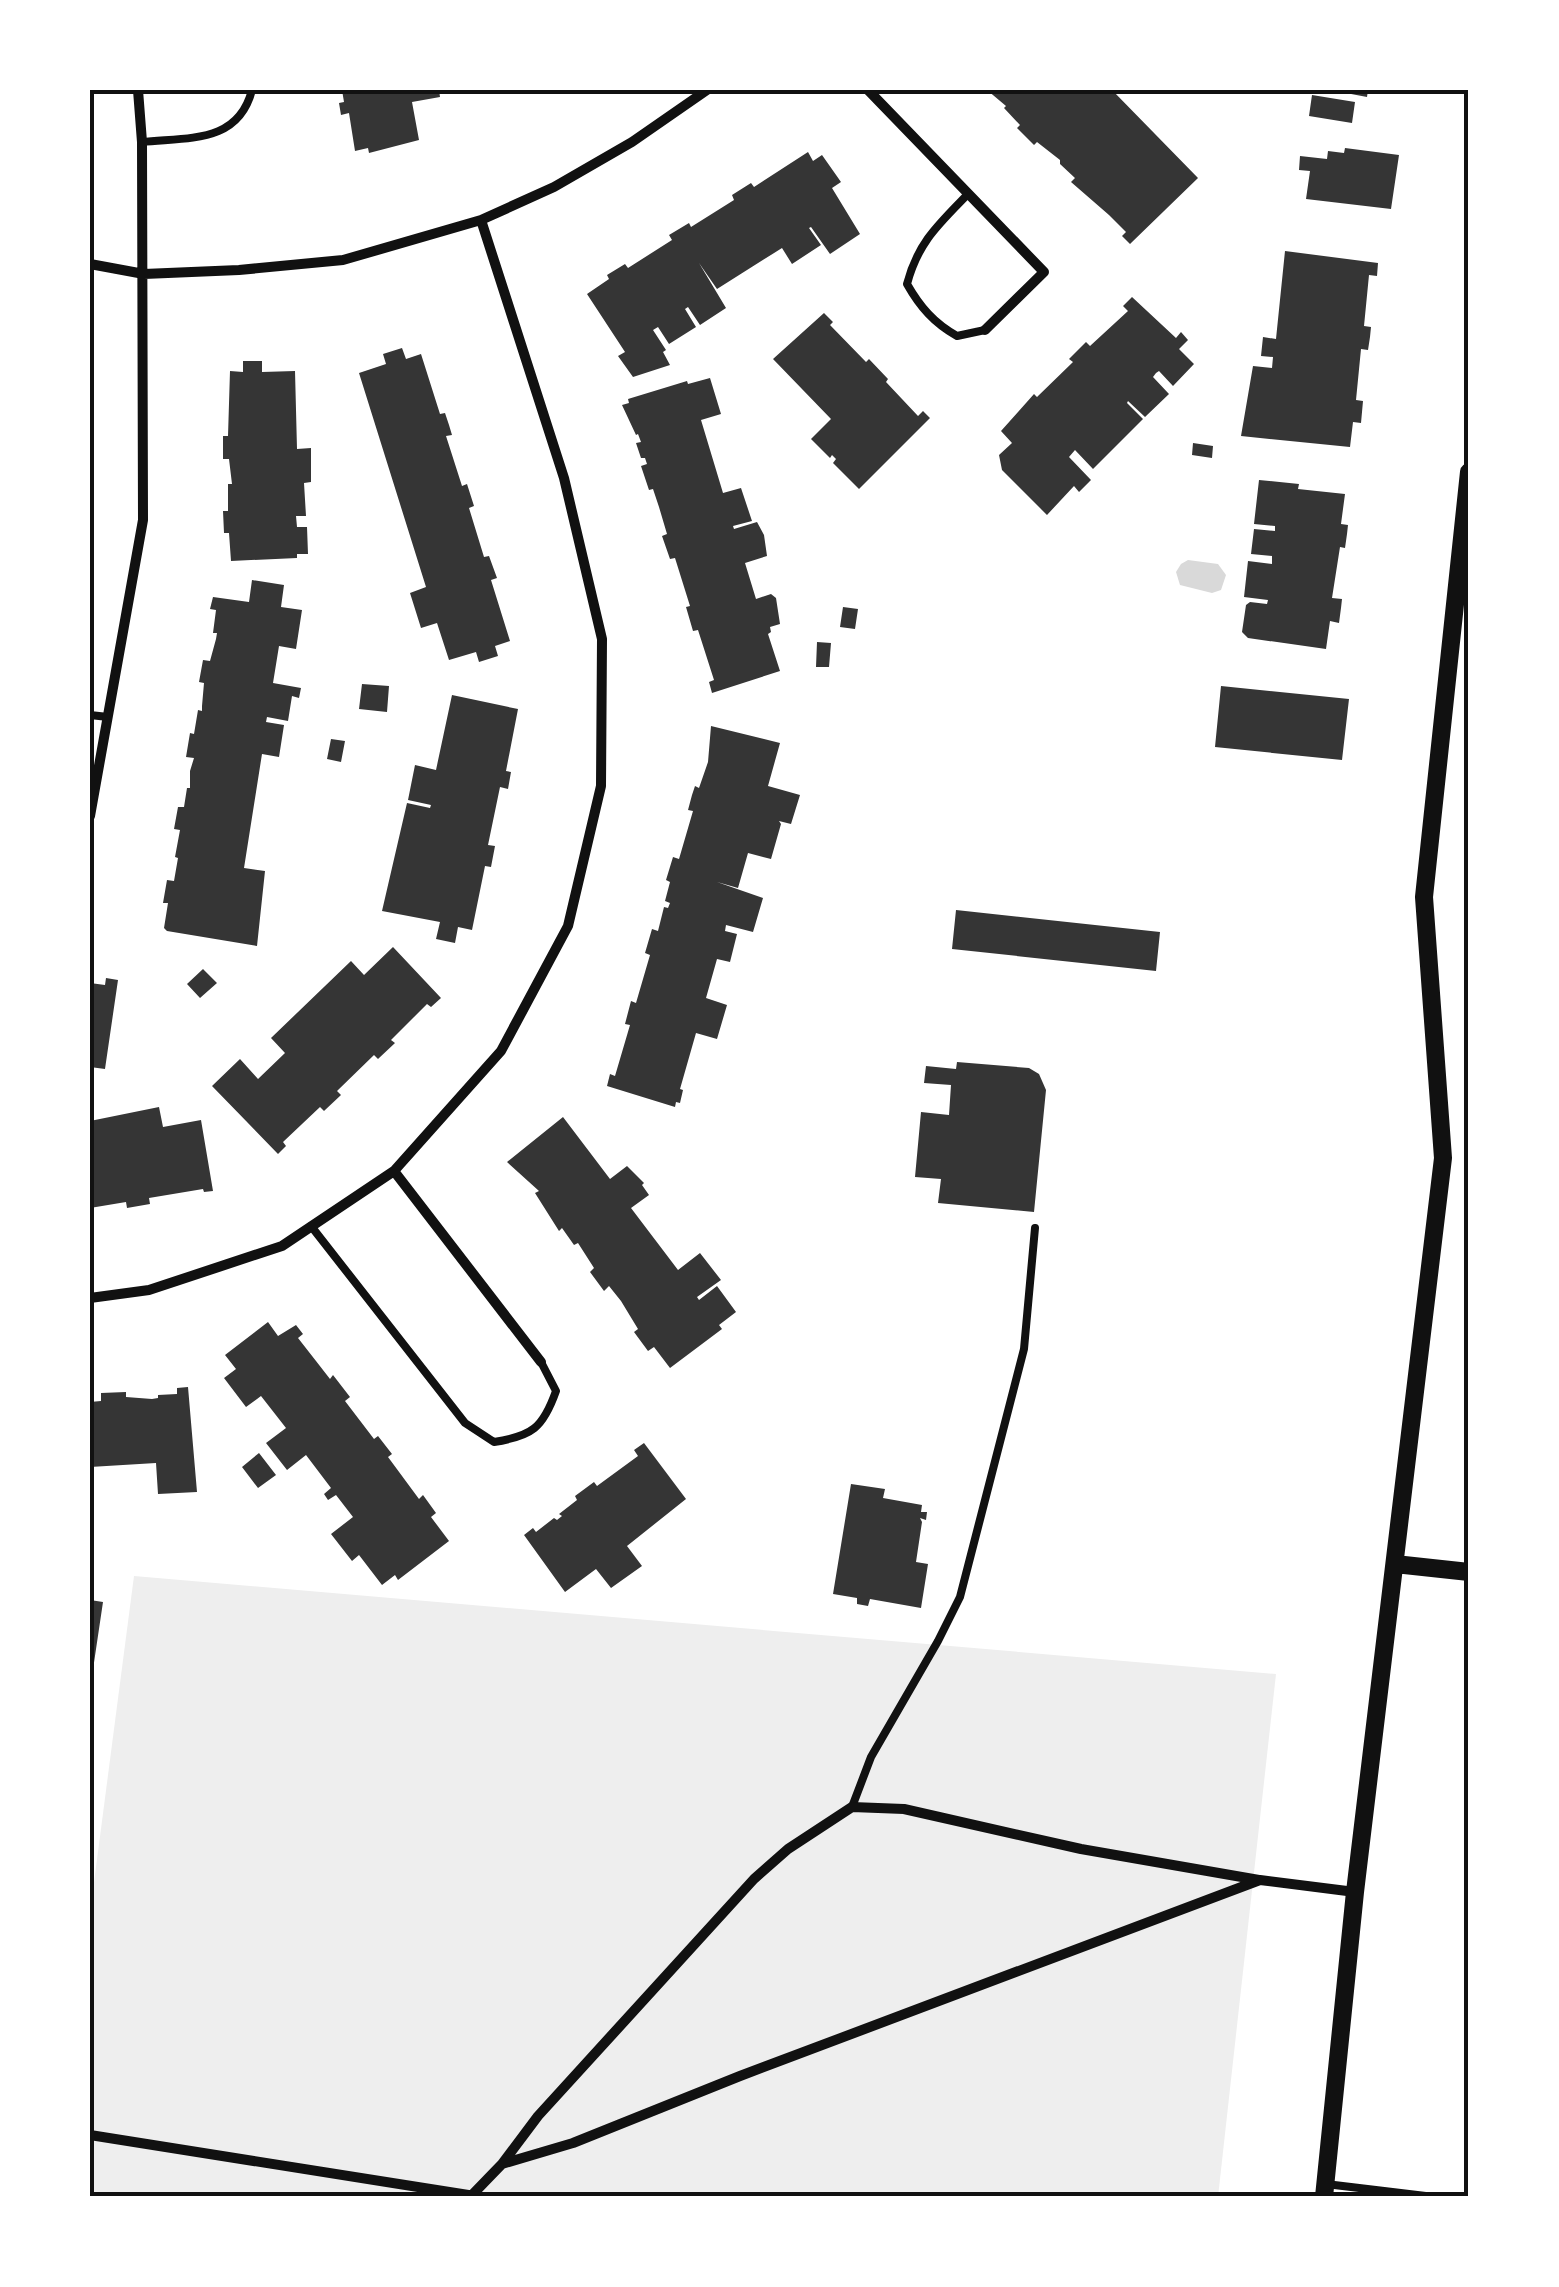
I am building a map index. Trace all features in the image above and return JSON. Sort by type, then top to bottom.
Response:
[{"type":"street","points":[[90,816],[142,520],[144,274],[138,90]]},
{"type":"street","points":[[90,264],[144,274],[343,260],[481,220],[554,187],[632,142],[707,90]]},
{"type":"street","points":[[868,90],[1044,272],[985,330]]},
{"type":"street","points":[[90,1298],[150,1290],[282,1246],[394,1171],[501,1050],[568,926],[601,786],[602,640],[564,478],[481,220]]},
{"type":"street","points":[[1325,2190],[1355,1892],[1442,1158],[1424,897],[1469,472]]},
{"type":"street","points":[[394,1171],[542,1362]]},
{"type":"street","points":[[1395,1564],[1469,1572]]},
{"type":"street","points":[[90,2135],[476,2196],[538,2116],[754,1879],[804,1837],[852,1807],[904,1809],[1080,1848],[1260,1880],[1355,1892]]},
{"type":"street","points":[[502,2164],[574,2143],[740,2076],[1260,1880]]},
{"type":"lane","points":[[142,142],[220,133],[244,115],[252,90]]},
{"type":"lane","points":[[968,194],[930,232],[914,258],[907,284],[939,326],[956,336],[985,330]]},
{"type":"lane","points":[[90,714],[108,718]]},
{"type":"lane","points":[[311,1226],[466,1423],[494,1442],[521,1438],[546,1419],[556,1392],[542,1362]]},
{"type":"lane","points":[[852,1807],[871,1757],[960,1597],[1024,1349],[1035,1228]]},
{"type":"lane","points":[[1325,2190],[1434,2197]]},
{"type":"shaded area","points":[[1188,560],[1218,564],[1226,575],[1221,590],[1212,593],[1180,585],[1176,572]]},
{"type":"shaded area","points":[[134,1576],[1276,1674],[1218,2197],[90,2197],[90,1913]]},
{"type":"building","points":[[342,90],[439,90],[440,97],[412,102],[419,140],[369,153],[368,148],[355,151],[349,113],[341,115]]},
{"type":"building","points":[[987,90],[1112,90],[1198,178],[1130,244],[1122,236],[1126,232],[1071,182],[1075,178],[1060,160],[1037,142],[1034,145],[1017,128],[1020,125],[1006,106]]},
{"type":"building","points":[[1330,90],[1368,90],[1367,97]]},
{"type":"building","points":[[1312,95],[1355,102],[1352,123],[1309,116]]},
{"type":"building","points":[[1345,148],[1399,155],[1391,209],[1306,199],[1310,171],[1299,170],[1300,156],[1327,159],[1328,151],[1344,153]]},
{"type":"building","points":[[808,152],[813,161],[822,155],[841,182],[832,188],[860,234],[830,254],[811,227],[821,245],[792,264],[782,248],[717,289],[699,263],[726,308],[700,325],[688,307],[685,309],[696,327],[669,344],[658,327],[653,330],[670,365],[633,377],[618,356],[625,352],[587,294],[609,279],[607,275],[625,264],[628,268],[672,240],[669,235],[689,223],[691,227],[734,200],[732,195],[751,183],[754,187]]},
{"type":"building","points":[[1285,251],[1378,263],[1377,276],[1369,275],[1364,326],[1371,327],[1368,350],[1361,349],[1356,400],[1363,401],[1361,423],[1353,422],[1350,447],[1241,436],[1253,366],[1272,368],[1273,357],[1261,356],[1263,337],[1276,339]]},
{"type":"building","points":[[1132,297],[1176,338],[1181,332],[1188,340],[1179,349],[1194,364],[1173,386],[1159,371],[1156,373],[1153,377],[1169,394],[1145,417],[1128,401],[1143,419],[1093,469],[1075,450],[1069,457],[1091,480],[1079,492],[1074,486],[1047,515],[1002,470],[999,455],[1012,443],[1001,431],[1034,394],[1037,397],[1073,362],[1069,359],[1086,342],[1090,346],[1128,311],[1123,306]]},
{"type":"building","points":[[824,313],[833,322],[830,325],[866,362],[869,359],[918,416],[923,411],[930,418],[859,489],[833,463],[836,459],[811,439],[831,419],[773,359]]},
{"type":"building","points":[[402,348],[406,359],[421,354],[440,414],[445,413],[449,425],[452,435],[446,436],[462,486],[467,484],[474,506],[469,508],[484,557],[489,556],[497,578],[491,580],[510,641],[495,646],[498,656],[479,662],[476,652],[449,660],[437,623],[421,628],[410,593],[426,587],[359,373],[386,364],[383,354]]},
{"type":"building","points":[[243,361],[262,361],[262,372],[295,371],[297,449],[311,448],[311,482],[304,483],[306,516],[296,516],[297,527],[307,527],[308,554],[297,554],[297,558],[231,561],[223,511],[228,511],[228,484],[232,484],[229,459],[223,459],[223,436],[228,436],[230,371],[243,372]]},
{"type":"building","points":[[710,378],[721,414],[701,420],[723,493],[741,488],[752,521],[733,526],[734,529],[757,522],[764,535],[767,556],[745,563],[756,599],[771,594],[776,598],[780,624],[770,627],[768,634],[780,671],[712,693],[709,682],[714,680],[698,630],[693,631],[686,607],[690,606],[675,558],[670,559],[662,536],[667,534],[659,507],[641,466],[647,464],[636,443],[641,442],[622,405],[629,403],[628,399]]},
{"type":"building","points":[[1193,443],[1213,446],[1212,458],[1192,455]]},
{"type":"building","points":[[1259,480],[1345,494],[1341,524],[1348,525],[1347,534],[1345,548],[1340,547],[1332,598],[1342,599],[1341,608],[1339,623],[1330,621],[1326,649],[1248,638],[1242,632],[1246,605],[1267,604],[1268,600],[1244,597],[1248,561],[1272,564],[1272,556],[1251,554],[1254,529],[1275,531],[1275,526],[1254,524]]},
{"type":"building","points":[[252,580],[284,585],[281,607],[302,610],[296,649],[279,646],[273,683],[301,688],[299,698],[292,696],[288,721],[267,717],[266,722],[284,725],[279,757],[262,754],[244,868],[265,871],[257,946],[167,931],[164,928],[168,903],[163,903],[167,880],[174,881],[178,858],[175,857],[180,830],[174,829],[178,807],[184,807],[190,788],[194,758],[186,757],[198,710],[202,711],[204,683],[199,682],[203,660],[210,661],[217,633],[213,633],[216,610],[210,609],[213,597],[249,602]]},
{"type":"building","points":[[843,607],[858,609],[855,629],[840,627]]},
{"type":"building","points":[[817,642],[831,643],[829,667],[816,667]]},
{"type":"building","points":[[362,684],[389,686],[387,712],[359,709]]},
{"type":"building","points":[[1221,686],[1349,699],[1342,760],[1215,747]]},
{"type":"building","points":[[452,695],[518,709],[506,771],[511,772],[508,789],[500,787],[488,845],[495,846],[491,867],[485,866],[472,930],[458,927],[455,943],[436,939],[440,922],[382,911],[407,803],[430,808],[431,805],[408,800],[415,765],[436,770]]},
{"type":"building","points":[[711,726],[780,743],[768,786],[800,795],[791,824],[779,821],[771,859],[748,853],[738,888],[717,882],[763,898],[753,932],[726,925],[725,931],[737,934],[730,962],[717,959],[706,998],[727,1005],[717,1039],[696,1033],[680,1089],[680,1103],[676,1102],[675,1107],[607,1086],[610,1074],[615,1076],[630,1025],[625,1024],[631,1001],[636,1003],[650,955],[645,953],[652,929],[658,931],[664,907],[668,908],[670,903],[665,901],[670,882],[666,880],[673,857],[679,859],[693,811],[688,810],[692,795],[695,786],[699,788],[708,762]]},
{"type":"building","points":[[331,739],[345,741],[341,762],[327,759]]},
{"type":"building","points":[[956,910],[1160,932],[1156,971],[952,949]]},
{"type":"building","points":[[393,947],[441,998],[431,1007],[427,1004],[391,1040],[395,1043],[378,1059],[374,1055],[337,1091],[341,1095],[324,1111],[320,1107],[283,1142],[286,1146],[278,1154],[212,1086],[240,1059],[258,1079],[285,1053],[271,1038],[351,961],[364,975]]},
{"type":"building","points":[[203,969],[217,983],[200,998],[187,984]]},
{"type":"building","points":[[106,978],[118,980],[105,1069],[90,1067],[90,983],[105,985]]},
{"type":"building","points":[[957,1062],[1029,1068],[1039,1074],[1046,1090],[1034,1212],[938,1203],[941,1179],[915,1177],[921,1112],[949,1115],[951,1085],[924,1083],[926,1066],[956,1069]]},
{"type":"building","points":[[159,1107],[163,1127],[201,1120],[213,1191],[203,1189],[149,1198],[150,1204],[127,1208],[126,1202],[90,1208],[90,1121]]},
{"type":"building","points":[[563,1117],[610,1179],[627,1166],[644,1183],[649,1195],[631,1208],[678,1270],[700,1253],[721,1280],[697,1297],[699,1300],[717,1286],[736,1312],[719,1325],[722,1329],[670,1368],[654,1347],[648,1351],[634,1332],[638,1329],[621,1301],[609,1286],[604,1291],[590,1272],[594,1268],[578,1243],[574,1245],[562,1228],[559,1231],[535,1193],[539,1191],[507,1162]]},
{"type":"building","points":[[268,1322],[278,1336],[296,1325],[303,1334],[298,1338],[330,1379],[333,1375],[350,1397],[345,1401],[374,1439],[378,1436],[392,1454],[388,1457],[419,1499],[423,1495],[436,1513],[431,1517],[449,1541],[398,1580],[395,1575],[382,1585],[359,1555],[352,1561],[331,1534],[353,1517],[336,1495],[328,1500],[324,1494],[331,1488],[306,1455],[287,1470],[266,1443],[286,1428],[261,1396],[246,1407],[224,1378],[236,1369],[225,1355]]},
{"type":"building","points":[[188,1387],[197,1492],[158,1494],[156,1463],[90,1467],[90,1402],[101,1401],[101,1393],[126,1392],[126,1397],[152,1399],[177,1394],[177,1388]]},
{"type":"building","points":[[644,1443],[686,1499],[627,1546],[642,1566],[611,1588],[596,1569],[565,1592],[524,1535],[533,1528],[536,1532],[554,1518],[557,1520],[577,1500],[575,1496],[594,1482],[597,1486],[638,1456],[634,1450]]},
{"type":"building","points":[[259,1453],[276,1475],[258,1488],[242,1467]]},
{"type":"building","points":[[851,1484],[885,1489],[883,1498],[922,1505],[921,1512],[927,1512],[926,1520],[920,1518],[916,1562],[928,1564],[921,1608],[870,1599],[868,1606],[857,1604],[857,1598],[833,1594]]},
{"type":"building","points":[[90,1600],[103,1602],[92,1676],[90,1676]]}]
